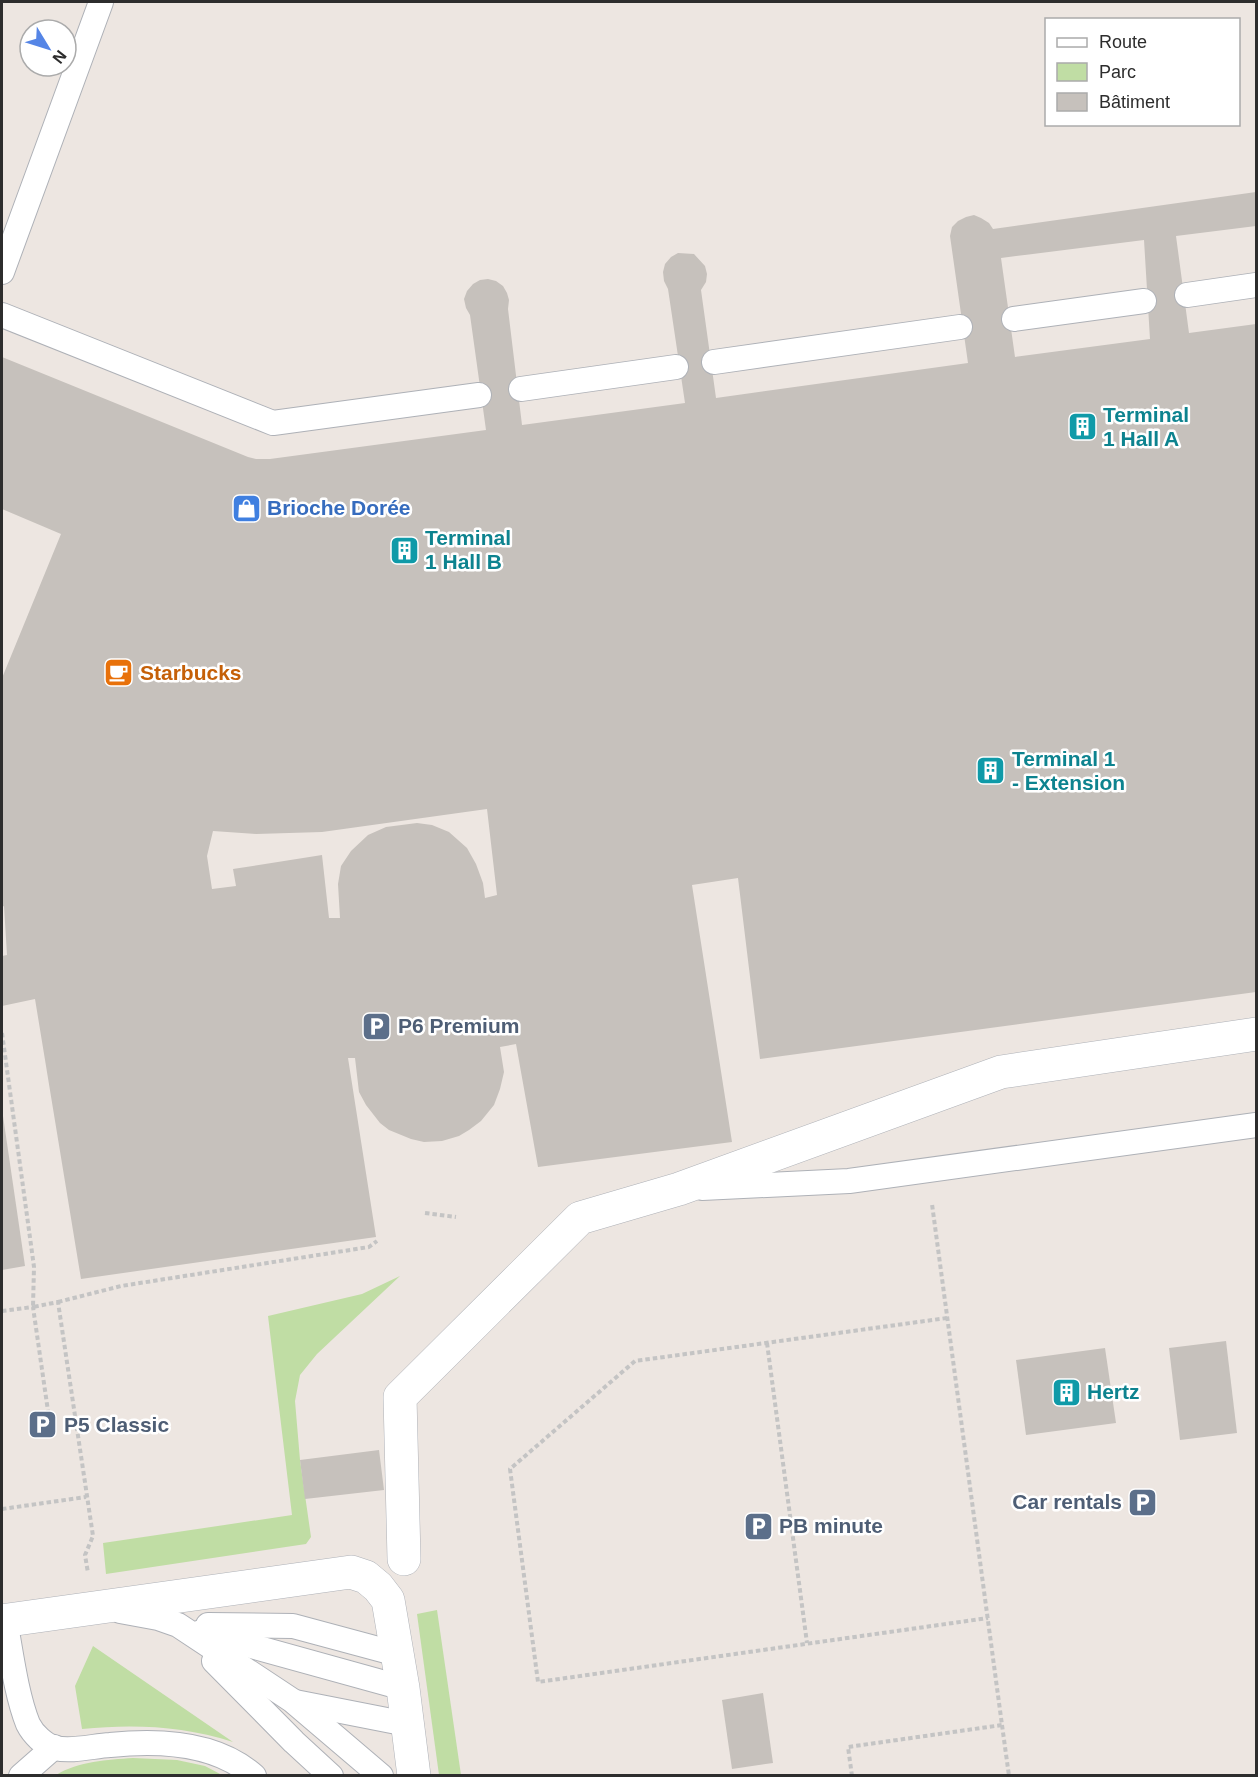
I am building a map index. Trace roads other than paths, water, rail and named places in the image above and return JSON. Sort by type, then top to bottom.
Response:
[{"type":"street","points":[[404,1559],[400,1397],[580,1218],[679,1189],[1001,1072],[1257,1034]]},
{"type":"street","points":[[3,1621],[351,1572],[366,1577],[388,1600],[403,1689],[414,1776]]},
{"type":"lane","points":[[2,272],[101,2]]},
{"type":"lane","points":[[1187,294],[1257,285]]},
{"type":"lane","points":[[1014,319],[1144,301]]},
{"type":"lane","points":[[2,315],[273,423],[479,395]]},
{"type":"lane","points":[[714,362],[960,327]]},
{"type":"lane","points":[[521,388],[676,367]]},
{"type":"lane","points":[[679,1189],[849,1181],[1257,1125]]},
{"type":"lane","points":[[94,1607],[158,1618],[403,1689]]},
{"type":"lane","points":[[3,1621],[29,1725],[41,1740],[54,1748],[67,1749],[131,1743],[177,1744],[219,1754],[254,1776]]},
{"type":"lane","points":[[178,1625],[293,1626],[397,1654]]},
{"type":"lane","points":[[178,1625],[293,1701],[381,1776]]},
{"type":"lane","points":[[178,1625],[331,1776]]},
{"type":"lane","points":[[293,1701],[407,1724]]},
{"type":"lane","points":[[21,1776],[54,1748]]},
{"type":"place","name":"Terminal 1 Hall A","points":[[1082,427]]},
{"type":"place","name":"Brioche Dorée","points":[[246,508]]},
{"type":"place","name":"Terminal 1 Hall B","points":[[404,550]]},
{"type":"place","name":"Starbucks","points":[[119,673]]},
{"type":"place","name":"Terminal 1 - Extension","points":[[991,771]]},
{"type":"place","name":"P6 Premium","points":[[377,1026]]},
{"type":"place","name":"Hertz","points":[[1066,1392]]},
{"type":"place","name":"P5 Classic","points":[[43,1425]]},
{"type":"place","name":"Car rentals","points":[[1143,1502]]},
{"type":"place","name":"PB minute","points":[[758,1526]]}]
